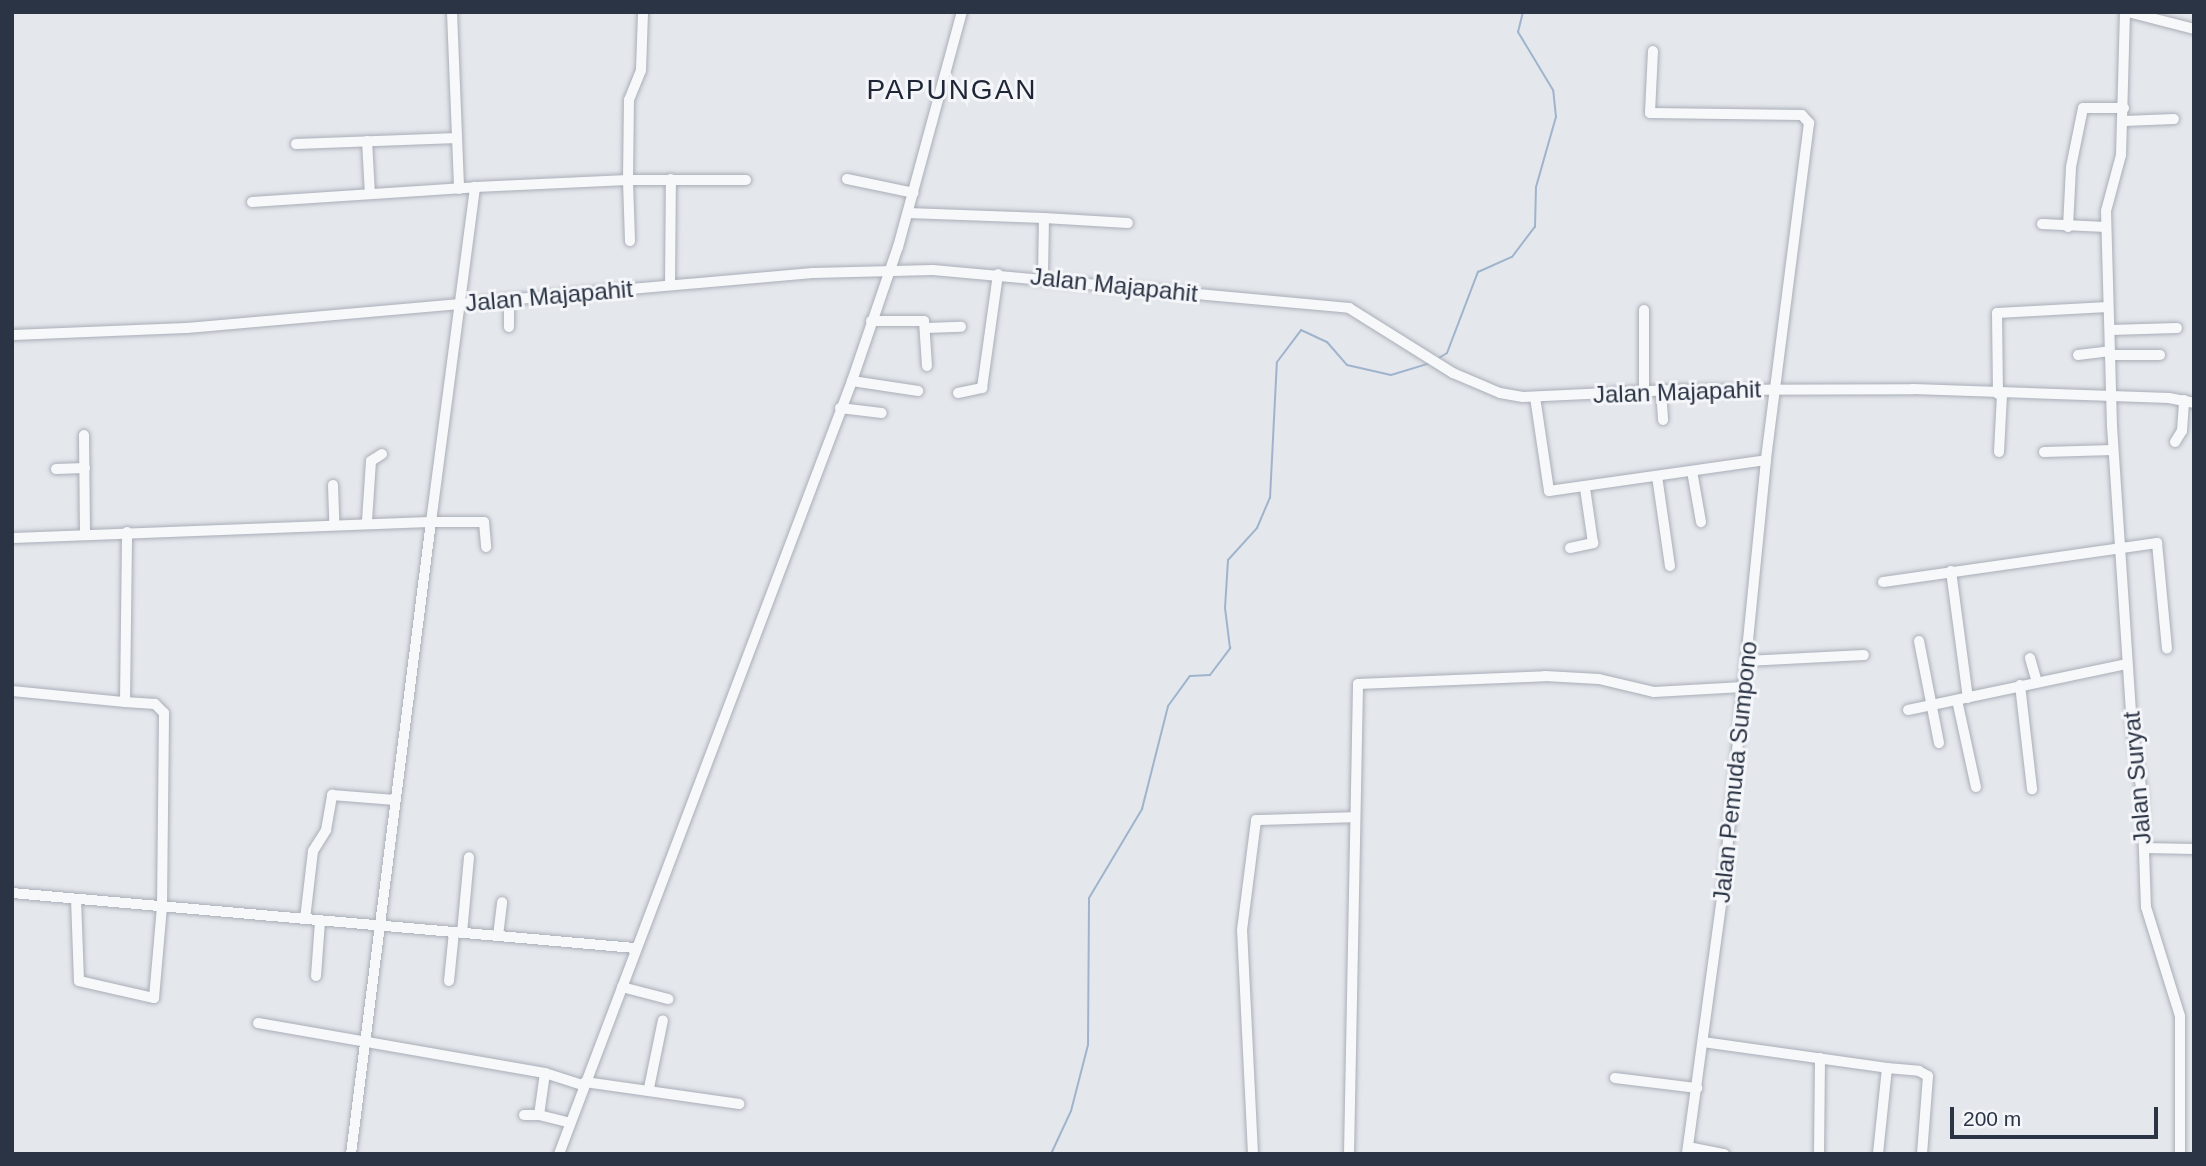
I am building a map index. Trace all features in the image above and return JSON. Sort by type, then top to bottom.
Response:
[{"type":"street","points":[[452,12],[459,189]]},
{"type":"street","points":[[630,241],[629,100],[641,70],[643,12]]},
{"type":"street","points":[[559,1154],[852,381],[914,193],[962,12]]},
{"type":"street","points":[[2126,12],[2194,30]]},
{"type":"street","name":"Jalan Suryat","points":[[2126,12],[2122,46],[2124,121],[2119,173],[2108,201],[2106,227],[2113,450],[2127,664],[2138,782],[2142,794],[2147,919],[2180,1016],[2180,1154]]},
{"type":"street","name":"Jalan Pemuda Sumpono","points":[[1653,51],[1650,113],[1807,118],[1766,460],[1703,1042],[1687,1151]]},
{"type":"street","points":[[2068,227],[2071,167],[2083,108],[2124,108]]},
{"type":"street","points":[[2124,121],[2174,119]]},
{"type":"street","points":[[296,144],[457,138]]},
{"type":"street","points":[[367,141],[370,194]]},
{"type":"street","points":[[847,178],[914,193]]},
{"type":"street","points":[[670,285],[671,179]]},
{"type":"street","points":[[252,202],[628,180],[746,180]]},
{"type":"street","points":[[351,1154],[431,522],[463,302],[475,187]]},
{"type":"street","points":[[908,213],[1128,223]]},
{"type":"street","points":[[1043,277],[1044,218]]},
{"type":"street","points":[[2042,224],[2106,227]]},
{"type":"street","name":"Jalan Majapahit","points":[[12,335],[187,328],[670,285],[890,271],[998,274],[1270,303],[1349,308],[1426,352],[1453,373],[1500,393],[1535,397],[1661,390],[1918,389],[2111,396],[2189,402]]},
{"type":"street","points":[[958,393],[982,388],[998,274]]},
{"type":"street","points":[[509,299],[509,327]]},
{"type":"street","points":[[1999,452],[1997,313],[2108,307]]},
{"type":"street","points":[[1644,310],[1644,391]]},
{"type":"street","points":[[871,321],[923,320],[926,328],[927,366]]},
{"type":"street","points":[[926,328],[961,327]]},
{"type":"street","points":[[2110,330],[2176,328]]},
{"type":"street","points":[[2078,355],[2160,355]]},
{"type":"street","points":[[852,381],[918,391]]},
{"type":"street","points":[[1661,390],[1663,420]]},
{"type":"street","points":[[1535,397],[1547,488],[1555,492],[1766,460]]},
{"type":"street","points":[[2175,442],[2182,431],[2189,402]]},
{"type":"street","points":[[841,408],[882,413]]},
{"type":"street","points":[[84,435],[85,533]]},
{"type":"street","points":[[2044,452],[2113,450]]},
{"type":"street","points":[[367,521],[371,461],[382,454]]},
{"type":"street","points":[[57,469],[85,468]]},
{"type":"street","points":[[1692,471],[1701,522]]},
{"type":"street","points":[[1657,476],[1670,566]]},
{"type":"street","points":[[333,485],[334,523]]},
{"type":"street","points":[[1570,548],[1593,543],[1585,488]]},
{"type":"street","points":[[12,538],[367,521],[484,522],[485,547]]},
{"type":"street","points":[[125,702],[127,532]]},
{"type":"street","points":[[1883,582],[2119,548],[2158,546],[2167,649]]},
{"type":"street","points":[[1951,571],[1968,698]]},
{"type":"street","points":[[1919,641],[1930,706],[1940,743]]},
{"type":"street","points":[[1746,661],[1864,655]]},
{"type":"street","points":[[2030,658],[2037,682]]},
{"type":"street","points":[[1908,710],[2127,664]]},
{"type":"street","points":[[1349,1154],[1358,684],[1540,676],[1599,679],[1654,692],[1743,688]]},
{"type":"street","points":[[2020,685],[2032,789]]},
{"type":"street","points":[[12,691],[155,704],[164,713],[162,907],[157,995],[150,998],[123,988],[79,981],[76,899]]},
{"type":"street","points":[[1957,700],[1976,787]]},
{"type":"street","points":[[305,919],[313,851],[326,831],[332,795],[395,800]]},
{"type":"street","points":[[1253,1154],[1242,930],[1256,820],[1356,817]]},
{"type":"street","points":[[2144,848],[2194,849]]},
{"type":"street","points":[[449,981],[470,857]]},
{"type":"street","points":[[12,893],[635,948]]},
{"type":"street","points":[[498,936],[502,902]]},
{"type":"street","points":[[316,976],[320,921]]},
{"type":"street","points":[[622,987],[668,999]]},
{"type":"street","points":[[649,1088],[663,1020]]},
{"type":"street","points":[[258,1023],[363,1044],[545,1073],[584,1083],[649,1088],[739,1104]]},
{"type":"street","points":[[1703,1042],[1919,1071],[1928,1076],[1922,1154]]},
{"type":"street","points":[[1819,1154],[1820,1058]]},
{"type":"street","points":[[1878,1154],[1887,1068]]},
{"type":"street","points":[[539,1115],[545,1073]]},
{"type":"street","points":[[1615,1078],[1697,1088]]},
{"type":"street","points":[[524,1115],[539,1115],[570,1123]]},
{"type":"street","points":[[1687,1151],[1721,1154]]},
{"type":"waterway","points":[[1439,358],[1447,353],[1478,272],[1512,257],[1535,227],[1536,187],[1556,117],[1553,90],[1518,32],[1523,12]]},
{"type":"waterway","points":[[1051,1154],[1071,1111],[1088,1045],[1089,898],[1142,809],[1168,706],[1190,676],[1210,675],[1230,648],[1225,608],[1228,560],[1257,528],[1270,498],[1277,362],[1301,330],[1327,342],[1347,365],[1391,375],[1428,364]]},
{"type":"district","name":"PAPUNGAN","points":[[952,90]]}]
